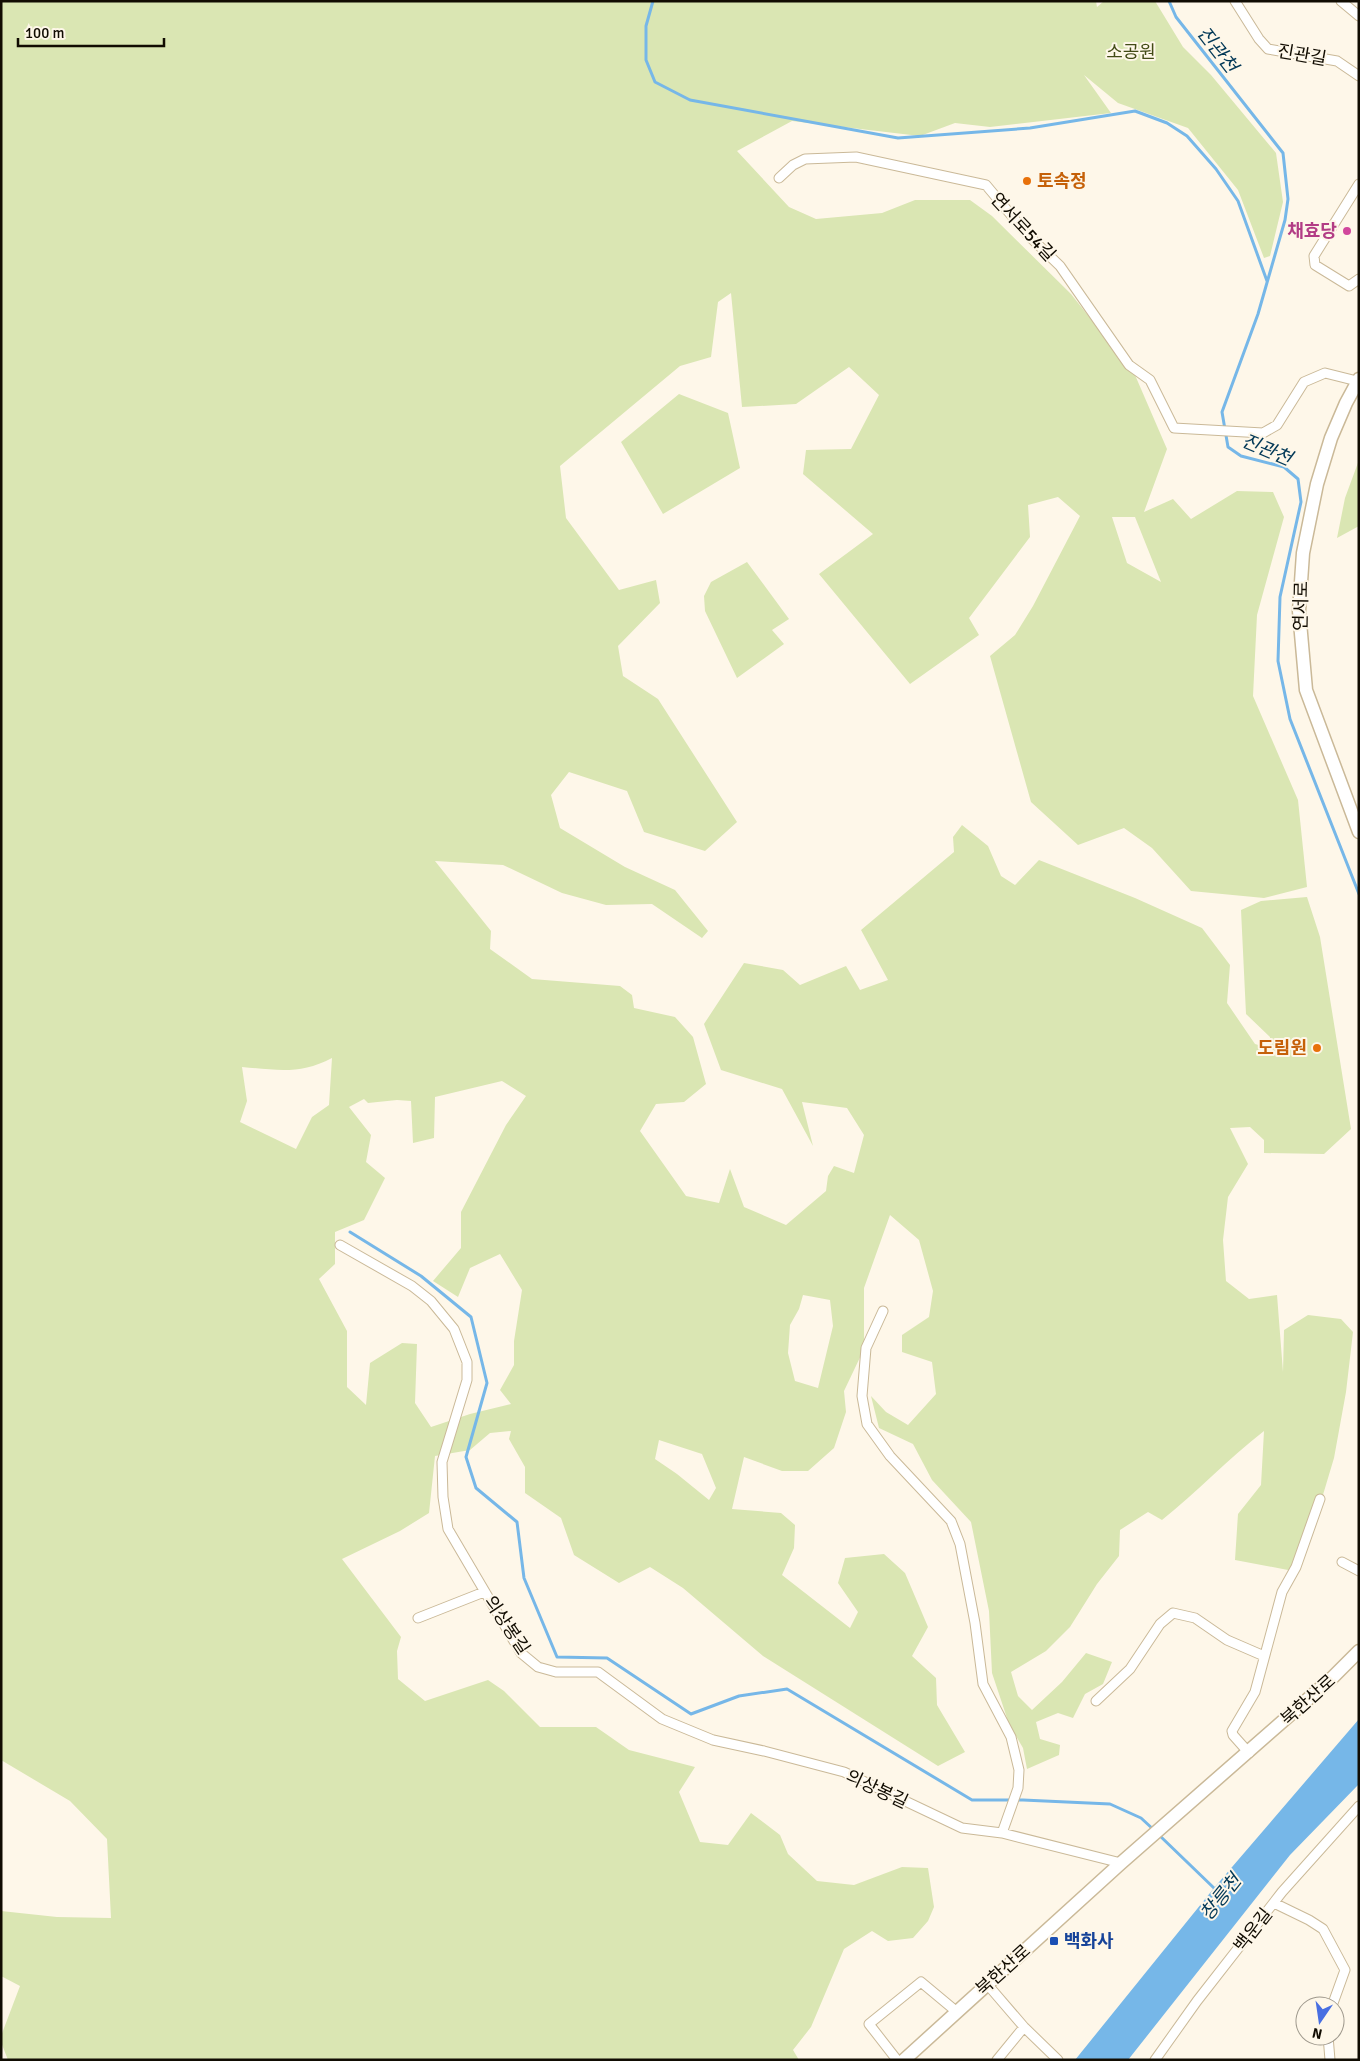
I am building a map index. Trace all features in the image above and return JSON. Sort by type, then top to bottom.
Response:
[{"type":"main road","name":"연서로","points":[[1358,380],[1331,438],[1317,484],[1304,553],[1299,611],[1306,690],[1359,832]]},
{"type":"main road","name":"북한산로","points":[[904,2060],[1121,1863],[1249,1753],[1359,1652]]},
{"type":"street","name":"진관길","points":[[1235,1],[1259,40],[1268,49],[1337,61],[1359,76]]},
{"type":"street","points":[[1341,1],[1359,16]]},
{"type":"street","name":"연서로54길","points":[[779,178],[793,165],[805,160],[856,157],[986,185],[1027,234],[1060,266],[1129,365],[1150,380],[1174,428],[1263,433],[1277,425],[1304,382],[1325,372],[1358,380]]},
{"type":"street","points":[[1359,184],[1314,256],[1315,265],[1349,286],[1359,279]]},
{"type":"street","name":"의상봉길","points":[[340,1245],[412,1286],[432,1301],[454,1329],[467,1362],[468,1380],[442,1462],[443,1497],[448,1528],[521,1653],[538,1667],[556,1672],[598,1672],[662,1719],[712,1740],[764,1750],[844,1772],[962,1828],[1002,1833],[1121,1863]]},
{"type":"street","points":[[883,1311],[866,1348],[862,1396],[867,1424],[890,1456],[951,1522],[960,1544],[984,1684],[1011,1737],[1019,1770],[1018,1788],[1002,1833]]},
{"type":"street","points":[[1249,1753],[1233,1735],[1232,1731],[1255,1692],[1282,1592],[1296,1567],[1320,1499]]},
{"type":"street","points":[[1342,1562],[1359,1571]]},
{"type":"street","points":[[418,1618],[484,1592]]},
{"type":"street","points":[[1096,1701],[1130,1669],[1160,1624],[1173,1613],[1194,1618],[1228,1640],[1264,1656]]},
{"type":"street","name":"백운길","points":[[1155,2060],[1197,2001],[1274,1903],[1359,1806]]},
{"type":"street","points":[[1274,1903],[1323,1929],[1345,1970],[1336,1996]]},
{"type":"street","points":[[897,2060],[869,2024],[921,1982],[957,2012]]},
{"type":"street","points":[[987,1984],[1024,2027],[1058,2060]]},
{"type":"street","points":[[998,2060],[1024,2027]]},
{"type":"street","points":[[1329,2046],[1330,2060]]},
{"type":"green space","name":"소공원","points":[[1,1],[1096,1],[1097,7],[1104,1],[1155,1],[1183,47],[1211,75],[1276,153],[1283,202],[1270,256],[1264,258],[1238,190],[1188,128],[1118,103],[1084,75],[1111,113],[990,127],[955,123],[920,136],[792,121],[737,151],[789,207],[816,219],[882,213],[915,200],[970,200],[992,216],[1071,294],[1135,375],[1167,449],[1144,512],[1173,499],[1191,519],[1237,491],[1273,492],[1284,517],[1257,615],[1253,696],[1298,800],[1307,887],[1264,898],[1191,891],[1152,848],[1124,828],[1078,845],[1031,802],[990,656],[1015,635],[1033,606],[1080,516],[1058,497],[1028,505],[1030,537],[969,618],[979,635],[910,684],[819,574],[873,534],[803,474],[806,450],[851,449],[879,395],[849,367],[796,404],[742,407],[731,293],[718,302],[711,357],[680,366],[560,466],[566,518],[619,590],[656,580],[660,603],[618,646],[623,676],[658,699],[737,822],[705,851],[644,832],[627,791],[569,772],[551,795],[560,828],[625,867],[675,890],[708,931],[702,938],[652,904],[606,905],[562,893],[503,865],[435,861],[491,931],[490,949],[532,979],[620,986],[632,995],[634,1008],[675,1017],[693,1037],[706,1084],[684,1102],[656,1104],[640,1131],[686,1196],[719,1203],[730,1169],[744,1207],[786,1225],[826,1191],[828,1176],[834,1166],[854,1173],[864,1135],[847,1108],[802,1102],[813,1146],[782,1089],[721,1070],[704,1024],[744,963],[783,970],[800,985],[846,966],[860,990],[888,980],[861,930],[954,852],[953,837],[962,825],[988,846],[1001,876],[1015,885],[1039,860],[1135,898],[1202,928],[1230,965],[1227,1003],[1255,1044],[1269,1048],[1270,1037],[1246,1014],[1241,910],[1261,901],[1307,897],[1320,937],[1351,1129],[1324,1154],[1264,1153],[1264,1140],[1250,1127],[1230,1128],[1248,1164],[1228,1197],[1223,1240],[1226,1281],[1249,1299],[1277,1295],[1283,1372],[1284,1330],[1308,1315],[1341,1319],[1353,1332],[1346,1392],[1334,1458],[1302,1565],[1288,1570],[1235,1560],[1238,1514],[1261,1485],[1264,1431],[1162,1520],[1148,1512],[1120,1530],[1119,1556],[1097,1584],[1070,1627],[1046,1651],[1011,1672],[1018,1696],[1032,1710],[1062,1682],[1086,1653],[1112,1662],[1103,1684],[1085,1694],[1073,1718],[1058,1713],[1036,1722],[1040,1739],[1060,1745],[1059,1755],[1027,1769],[1023,1748],[1009,1724],[992,1673],[989,1611],[971,1522],[932,1480],[913,1444],[879,1428],[871,1396],[886,1412],[908,1425],[936,1394],[932,1362],[902,1352],[902,1335],[929,1317],[933,1291],[919,1240],[890,1215],[864,1288],[864,1349],[844,1391],[846,1412],[834,1448],[808,1471],[782,1471],[744,1457],[732,1509],[781,1513],[795,1525],[794,1548],[782,1575],[850,1628],[858,1612],[838,1583],[845,1558],[884,1554],[905,1573],[928,1627],[912,1656],[936,1678],[937,1705],[965,1752],[938,1766],[763,1656],[683,1588],[650,1567],[619,1583],[574,1555],[561,1518],[525,1493],[525,1467],[509,1439],[511,1431],[490,1433],[470,1450],[435,1456],[429,1513],[400,1531],[342,1559],[401,1637],[397,1651],[398,1679],[425,1701],[488,1680],[504,1691],[540,1727],[596,1727],[629,1750],[695,1767],[679,1792],[700,1842],[728,1845],[751,1813],[780,1835],[788,1854],[817,1881],[854,1885],[902,1867],[928,1868],[934,1907],[928,1921],[913,1938],[888,1941],[872,1931],[844,1949],[811,2027],[793,2050],[799,2060],[8,2060],[1,2042],[1,2036],[20,1986],[1,1976],[1,1911],[57,1917],[111,1918],[107,1839],[70,1801],[1,1760]],"holes":[[[1112,517],[1135,517],[1161,582],[1127,563]],[[332,1058],[329,1105],[312,1117],[296,1149],[240,1122],[247,1101],[242,1067],[288,1070],[309,1067]],[[502,1081],[526,1096],[506,1125],[461,1212],[461,1248],[433,1281],[458,1297],[470,1268],[500,1254],[522,1290],[514,1341],[514,1365],[500,1390],[511,1404],[470,1414],[431,1427],[415,1403],[417,1344],[402,1343],[370,1363],[366,1405],[347,1387],[347,1331],[319,1279],[335,1264],[335,1232],[364,1220],[385,1178],[366,1162],[371,1135],[349,1107],[364,1099],[368,1103],[397,1100],[411,1101],[413,1143],[434,1138],[435,1097]],[[803,1295],[830,1300],[833,1326],[818,1388],[795,1381],[788,1353],[790,1325],[799,1309]],[[659,1440],[702,1454],[716,1488],[709,1500],[655,1459]]]},
{"type":"green space","points":[[679,394],[728,413],[740,468],[663,514],[621,442]]},
{"type":"green space","points":[[1359,460],[1359,526],[1337,538],[1345,498]]},
{"type":"green space","points":[[747,562],[789,619],[772,630],[784,644],[737,678],[705,611],[704,596],[711,582]]},
{"type":"water","name":"창릉천","points":[[1359,1719],[1359,1784],[1290,1855],[1128,2060],[1075,2060],[1214,1888]]},
{"type":"waterway","points":[[653,1],[646,26],[646,60],[655,82],[690,100],[898,138],[1030,128],[1135,111],[1167,123],[1187,136],[1216,169],[1238,201],[1267,281]]},
{"type":"waterway","name":"진관천","points":[[1169,1],[1176,17],[1283,153],[1288,199],[1285,220],[1258,314],[1222,412],[1228,447],[1241,456],[1284,467],[1298,479],[1301,502],[1280,597],[1278,661],[1290,719],[1359,894]]},
{"type":"waterway","points":[[350,1232],[421,1276],[471,1317],[487,1383],[466,1457],[476,1488],[517,1522],[524,1578],[557,1657],[607,1658],[691,1714],[739,1696],[787,1689],[972,1800],[1110,1804],[1141,1818],[1154,1830]]},
{"type":"waterway","name":"창릉천","points":[[1159,1835],[1215,1889]]},
{"type":"place","name":"토속정","points":[[1027,181]]},
{"type":"place","name":"채효당","points":[[1347,231]]},
{"type":"place","name":"도림원","points":[[1317,1048]]},
{"type":"place","name":"백화사","points":[[1054,1941]]}]
